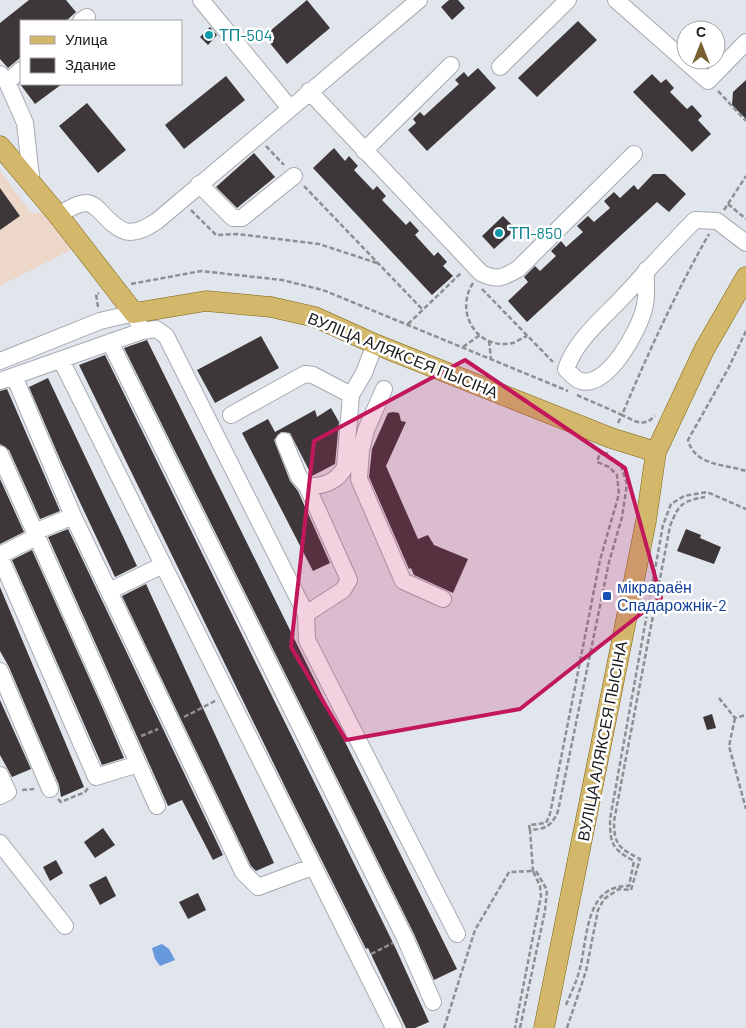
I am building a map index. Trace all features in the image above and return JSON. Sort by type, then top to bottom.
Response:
[{"type":"main road","points":[[0,146],[58,215],[138,322]]},
{"type":"main road","name":"ВУЛІЦА АЛЯКСЕЯ ПЫСІНА","points":[[544,1028],[646,522],[656,452],[704,350],[746,276]]},
{"type":"main road","name":"ВУЛІЦА АЛЯКСЕЯ ПЫСІНА","points":[[138,322],[206,302],[271,307],[316,317],[375,344],[611,438],[656,452]]},
{"type":"street","points":[[201,0],[289,107]]},
{"type":"street","points":[[500,67],[568,0]]},
{"type":"street","points":[[616,0],[708,81],[746,42]]},
{"type":"street","points":[[58,215],[73,206],[84,203],[91,204],[112,224],[128,233],[141,232],[416,1]]},
{"type":"street","points":[[364,151],[451,66]]},
{"type":"street","points":[[20,70],[3,78],[25,123],[32,186]]},
{"type":"street","points":[[309,92],[482,273],[494,279],[518,269],[634,154]]},
{"type":"street","points":[[199,184],[233,218],[242,218],[294,176]]},
{"type":"street","points":[[646,270],[645,307],[636,333],[623,353],[604,374],[591,381],[580,381],[566,370],[571,355],[588,332],[646,270],[695,220],[717,221],[746,243]]},
{"type":"street","name":"ВУЛІЦА АЛЯКСЕЯ ПЫСІНА","points":[[0,361],[100,321],[138,322]]},
{"type":"street","points":[[312,867],[258,887],[243,872],[7,379],[110,342],[138,322],[156,329],[166,336],[306,614],[307,640],[457,934]]},
{"type":"street","points":[[110,342],[405,938],[433,1002]]},
{"type":"street","points":[[307,486],[319,486],[340,476],[345,467],[352,396],[364,374],[375,344]]},
{"type":"street","points":[[61,360],[312,867],[394,1028]]},
{"type":"street","points":[[231,414],[305,374],[313,375],[352,396]]},
{"type":"street","points":[[384,389],[366,430],[361,450],[359,479],[403,581],[443,599]]},
{"type":"street","points":[[284,441],[300,477],[307,486],[349,580],[343,590],[306,614]]},
{"type":"street","points":[[0,454],[157,806]]},
{"type":"street","points":[[73,516],[37,531],[35,535],[0,556],[96,777],[138,764]]},
{"type":"street","points":[[109,591],[163,565]]},
{"type":"street","points":[[0,671],[50,790]]},
{"type":"street","points":[[0,775],[8,792],[0,796]]},
{"type":"street","points":[[0,844],[65,926]]},
{"type":"path","points":[[708,81],[746,121]]},
{"type":"path","points":[[256,136],[422,309]]},
{"type":"path","points":[[615,429],[684,278],[746,176]]},
{"type":"path","points":[[181,200],[216,235],[237,234],[319,244],[378,264]]},
{"type":"path","points":[[728,204],[746,219]]},
{"type":"path","points":[[113,288],[201,271],[282,280],[323,290],[408,324],[622,414],[640,424],[649,422],[658,413]]},
{"type":"path","points":[[408,324],[463,271],[554,363],[566,370]]},
{"type":"path","points":[[474,281],[465,298],[465,306],[470,322],[480,335],[489,341],[513,342],[527,336]]},
{"type":"path","points":[[746,330],[728,369],[688,440],[691,451],[698,457],[746,471]]},
{"type":"path","points":[[463,348],[480,335]]},
{"type":"path","points":[[489,341],[492,359]]},
{"type":"path","points":[[606,456],[608,448]]},
{"type":"path","points":[[515,1028],[541,896],[540,886],[533,871],[529,825],[546,823],[550,814],[600,560],[620,494],[617,475],[610,467],[597,462],[600,454],[621,466],[627,484],[622,517],[609,562],[558,811],[553,823],[543,829],[530,830]]},
{"type":"path","points":[[563,1013],[580,969],[593,908],[600,897],[617,886],[629,886],[634,861],[620,854],[610,842],[610,820],[666,518],[671,504],[684,496],[706,492],[746,509]]},
{"type":"path","points":[[567,1028],[586,971],[598,910],[604,899],[619,889],[631,890],[640,859],[622,850],[614,838],[614,820],[670,526],[678,507],[688,500],[705,497]]},
{"type":"path","points":[[718,698],[734,718],[729,746],[746,809]]},
{"type":"path","points":[[734,718],[746,715]]},
{"type":"path","points":[[444,1028],[475,930],[509,872],[536,871],[547,890],[545,911],[520,1028]]},
{"type":"path","points":[[359,961],[405,938]]},
{"type":"highlighted area","points":[[465,360],[625,468],[661,598],[520,709],[346,740],[291,647],[314,441]]},
{"type":"shaded area","points":[[0,171],[31,213],[46,212],[73,249],[0,286]]},
{"type":"water","points":[[162,944],[169,949],[175,960],[160,966],[155,959],[152,948]]},
{"type":"building","points":[[29,0],[66,0],[76,12],[67,20],[20,20],[20,58],[8,68],[0,59],[0,23]]},
{"type":"building","points":[[307,0],[330,28],[287,64],[264,36]]},
{"type":"building","points":[[449,0],[458,0],[465,8],[452,20],[441,7]]},
{"type":"building","points":[[578,21],[597,40],[537,97],[518,78]]},
{"type":"building","name":"ТП-504","points":[[210,27],[217,35],[208,45],[200,37]]},
{"type":"building","points":[[478,68],[496,88],[427,151],[408,130],[416,123],[413,119],[420,112],[424,116],[459,84],[455,80],[464,72],[468,77]]},
{"type":"building","points":[[652,74],[661,83],[666,79],[674,88],[670,92],[687,109],[692,105],[702,116],[698,120],[711,134],[692,152],[633,92]]},
{"type":"building","points":[[226,76],[245,100],[184,149],[165,125]]},
{"type":"building","points":[[746,80],[746,119],[732,105],[733,92]]},
{"type":"building","points":[[21,85],[61,85],[35,104]]},
{"type":"building","points":[[87,103],[126,150],[98,173],[59,126]]},
{"type":"building","points":[[334,148],[345,161],[349,156],[358,166],[354,170],[373,190],[377,186],[386,196],[382,200],[406,225],[410,221],[419,231],[415,235],[434,256],[438,252],[447,262],[443,266],[453,276],[432,295],[313,168]]},
{"type":"building","points":[[254,153],[275,177],[237,208],[216,187]]},
{"type":"building","points":[[653,174],[665,174],[686,194],[669,212],[657,202],[527,322],[508,301],[528,282],[524,277],[535,266],[540,271],[556,256],[551,251],[561,241],[566,247],[583,232],[577,226],[588,216],[594,222],[610,208],[604,201],[614,192],[620,198],[634,185],[638,190]]},
{"type":"building","points":[[0,188],[20,216],[0,230]]},
{"type":"building","name":"ТП-850","points":[[503,216],[516,229],[494,249],[482,236]]},
{"type":"building","points":[[261,336],[279,368],[215,403],[197,370]]},
{"type":"building","points":[[147,340],[457,969],[434,980],[414,934],[124,348]]},
{"type":"building","points":[[105,355],[396,949],[429,1022],[415,1028],[406,1028],[368,948],[366,949],[289,795],[79,365]]},
{"type":"building","points":[[48,378],[137,566],[115,577],[62,464],[29,387]]},
{"type":"building","points":[[7,389],[60,511],[40,519],[9,450],[0,444],[0,391]]},
{"type":"building","points":[[331,408],[339,422],[335,464],[312,476],[290,433],[281,432],[274,440],[290,481],[298,491],[330,563],[313,571],[242,433],[268,419],[275,432],[315,410],[317,417]]},
{"type":"building","points":[[388,413],[399,413],[401,421],[406,422],[386,466],[418,539],[428,535],[434,545],[468,559],[453,593],[414,575],[411,568],[409,569],[369,477],[372,449]]},
{"type":"building","points":[[0,479],[24,532],[0,544]]},
{"type":"building","points":[[68,529],[223,855],[213,860],[182,800],[168,806],[48,537]]},
{"type":"building","points":[[686,529],[701,535],[700,538],[721,547],[714,564],[677,551]]},
{"type":"building","points":[[32,550],[124,758],[102,765],[12,560]]},
{"type":"building","points":[[146,584],[274,863],[256,871],[251,866],[122,596]]},
{"type":"building","points":[[0,587],[84,787],[61,797],[59,785],[9,667],[0,651]]},
{"type":"building","points":[[0,700],[31,769],[12,777],[0,755]]},
{"type":"building","points":[[712,714],[716,728],[707,730],[703,717]]},
{"type":"building","points":[[103,828],[115,845],[95,858],[84,842]]},
{"type":"building","points":[[56,860],[63,873],[50,881],[43,867]]},
{"type":"building","points":[[106,876],[116,896],[100,905],[89,885]]},
{"type":"building","points":[[198,893],[206,910],[188,919],[179,902]]},
{"type":"place","name":"ТП-504","points":[[209,35]]},
{"type":"place","name":"ТП-850","points":[[499,233]]},
{"type":"place","name":"мікрараён Спадарожнік-2","points":[[607,596]]}]
